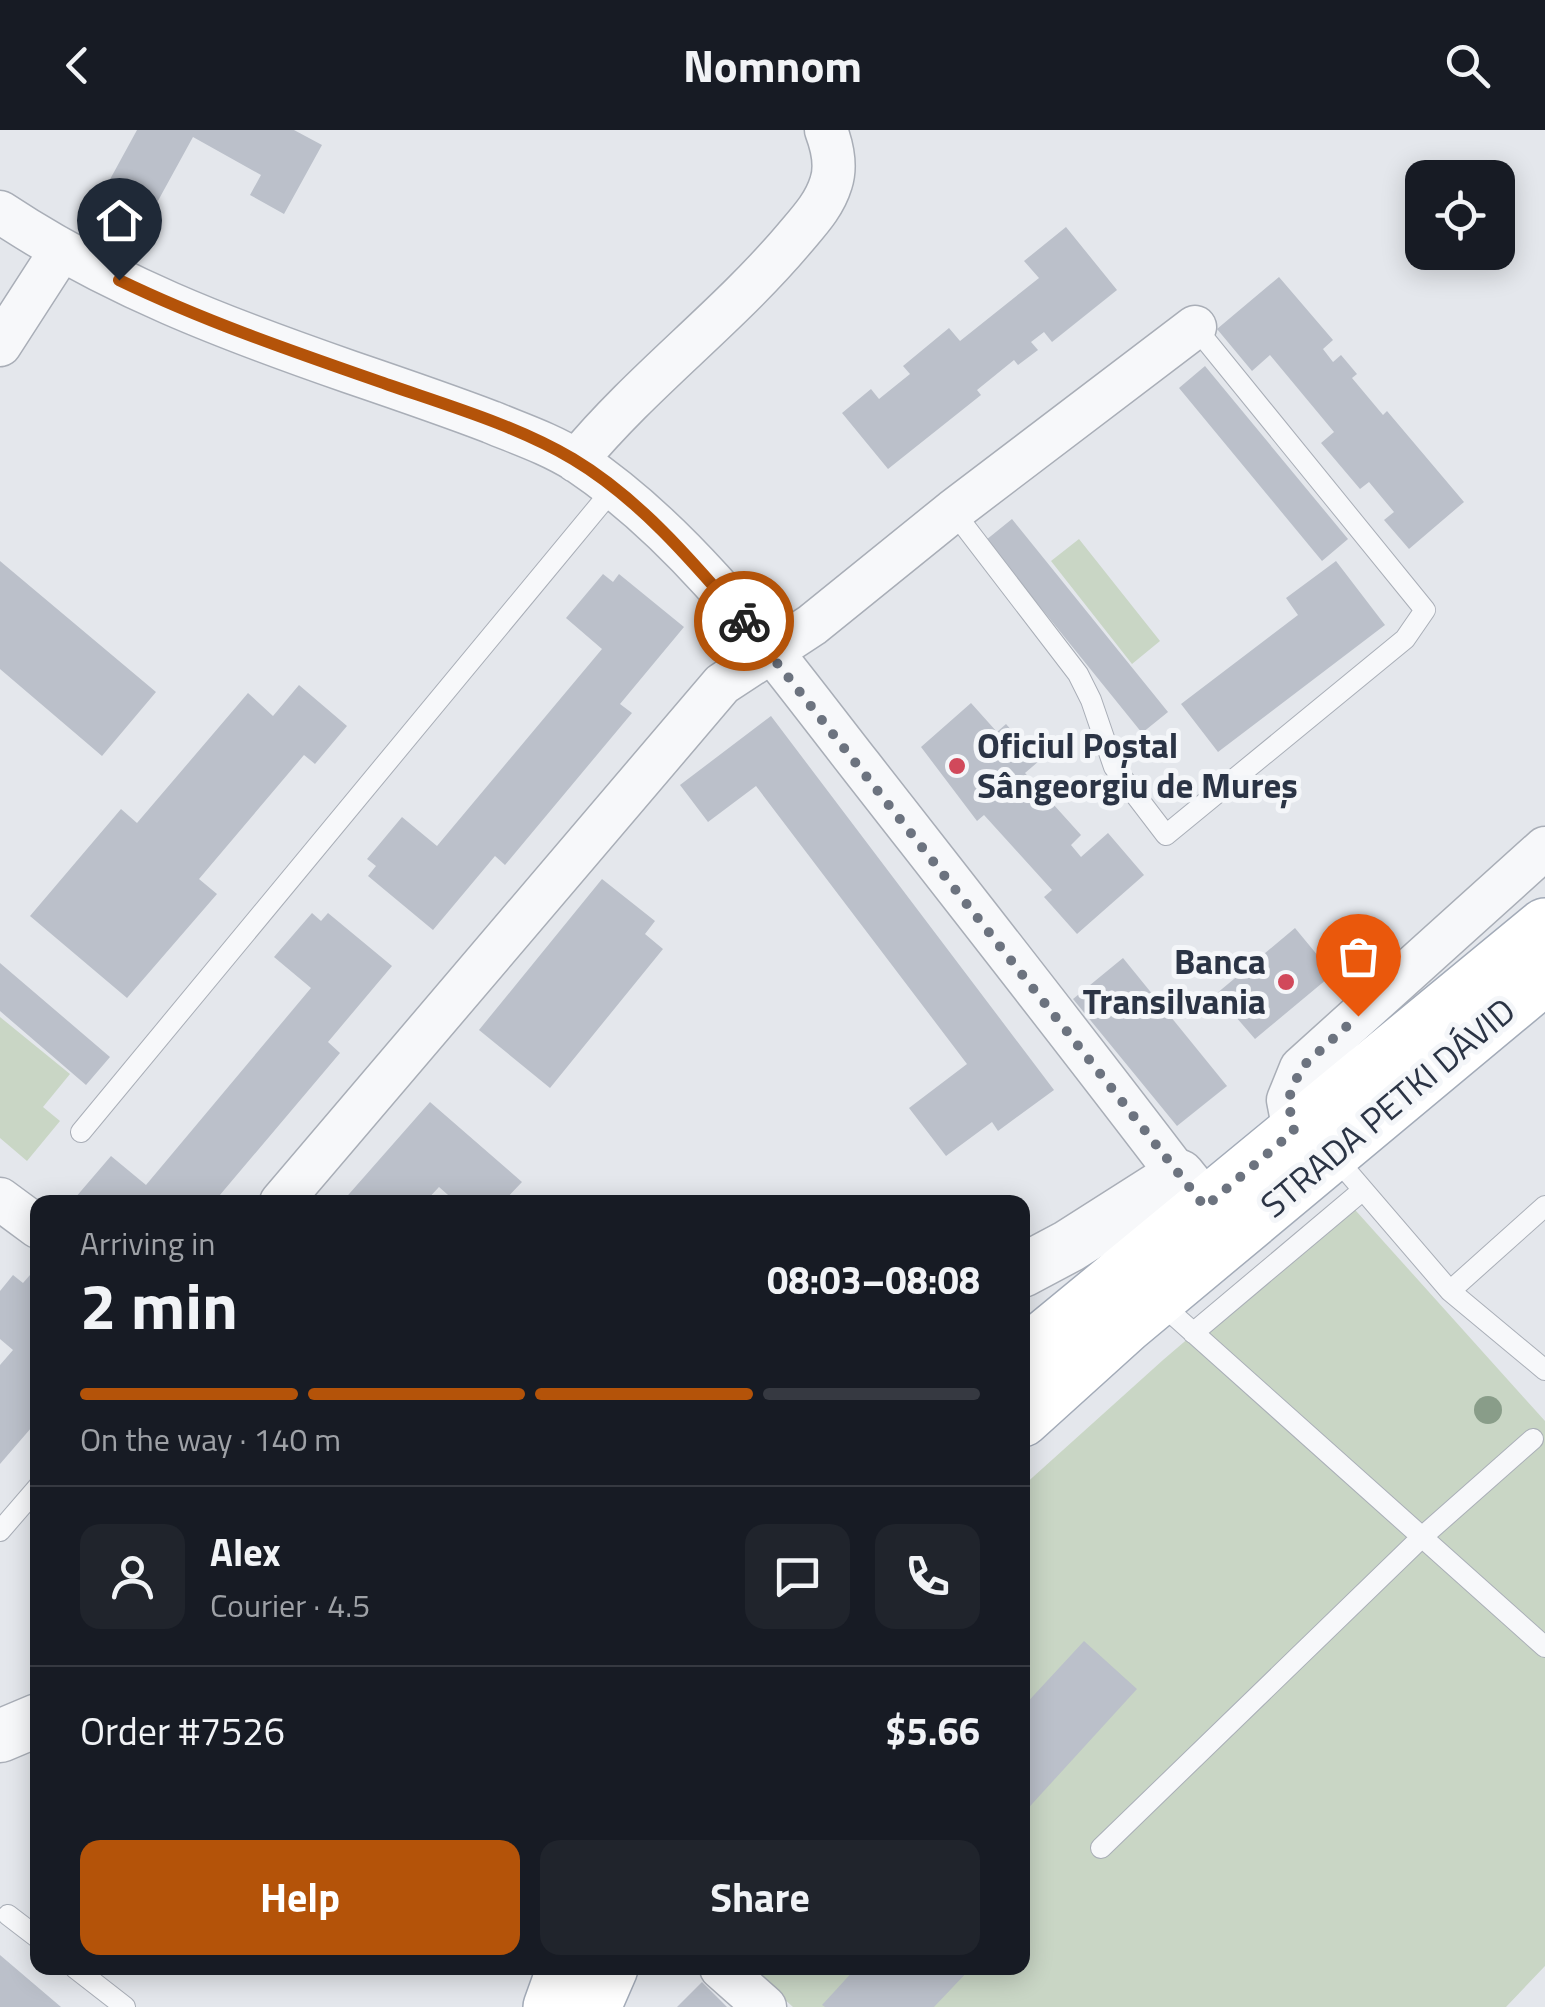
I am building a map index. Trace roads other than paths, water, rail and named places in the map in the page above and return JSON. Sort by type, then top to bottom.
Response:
[{"type":"main road","name":"STRADA PETKI DÁVID","points":[[1330,1159],[1545,926]]},
{"type":"main road","name":"STRADA PETKI DÁVID","points":[[1205,1207],[1330,1159],[1545,976]]},
{"type":"main road","points":[[1030,1414],[1175,1316],[1205,1207]]},
{"type":"main road","points":[[1030,1350],[1205,1207]]},
{"type":"main road","points":[[551,2007],[562,1975]]},
{"type":"main road","points":[[593,2007],[607,1975]]},
{"type":"street","points":[[576,461],[608,421],[764,274],[822,205],[833,179],[833,149],[826,130]]},
{"type":"street","points":[[0,212],[60,252],[238,333],[539,441],[576,461],[613,489],[683,550],[771,652],[1205,1207],[1070,1246],[1030,1268]]},
{"type":"street","points":[[0,346],[60,252]]},
{"type":"street","points":[[287,1195],[722,684],[812,625],[1195,327]]},
{"type":"street","points":[[1330,1159],[1288,1100],[1301,1068],[1545,848]]},
{"type":"street","points":[[0,1736],[30,1723]]},
{"type":"street","points":[[729,1975],[765,2007]]},
{"type":"lane","points":[[954,511],[1078,674],[1114,767],[1166,835],[1405,639],[1426,610],[1195,327]]},
{"type":"lane","points":[[82,1132],[613,489]]},
{"type":"lane","points":[[1545,1370],[1450,1290],[1330,1159],[1175,1316],[1545,1647]]},
{"type":"lane","points":[[1450,1290],[1545,1206]]},
{"type":"lane","points":[[1102,1848],[1422,1537],[1533,1438]]},
{"type":"lane","points":[[0,1531],[30,1496]]},
{"type":"lane","points":[[8,1915],[30,1932]]},
{"type":"lane","points":[[84,1975],[125,2007]]},
{"type":"place","name":"Oficiul Poștal Sângeorgiu de Mureș","points":[[957,766]]},
{"type":"place","name":"Banca Transilvania","points":[[1286,982]]}]
